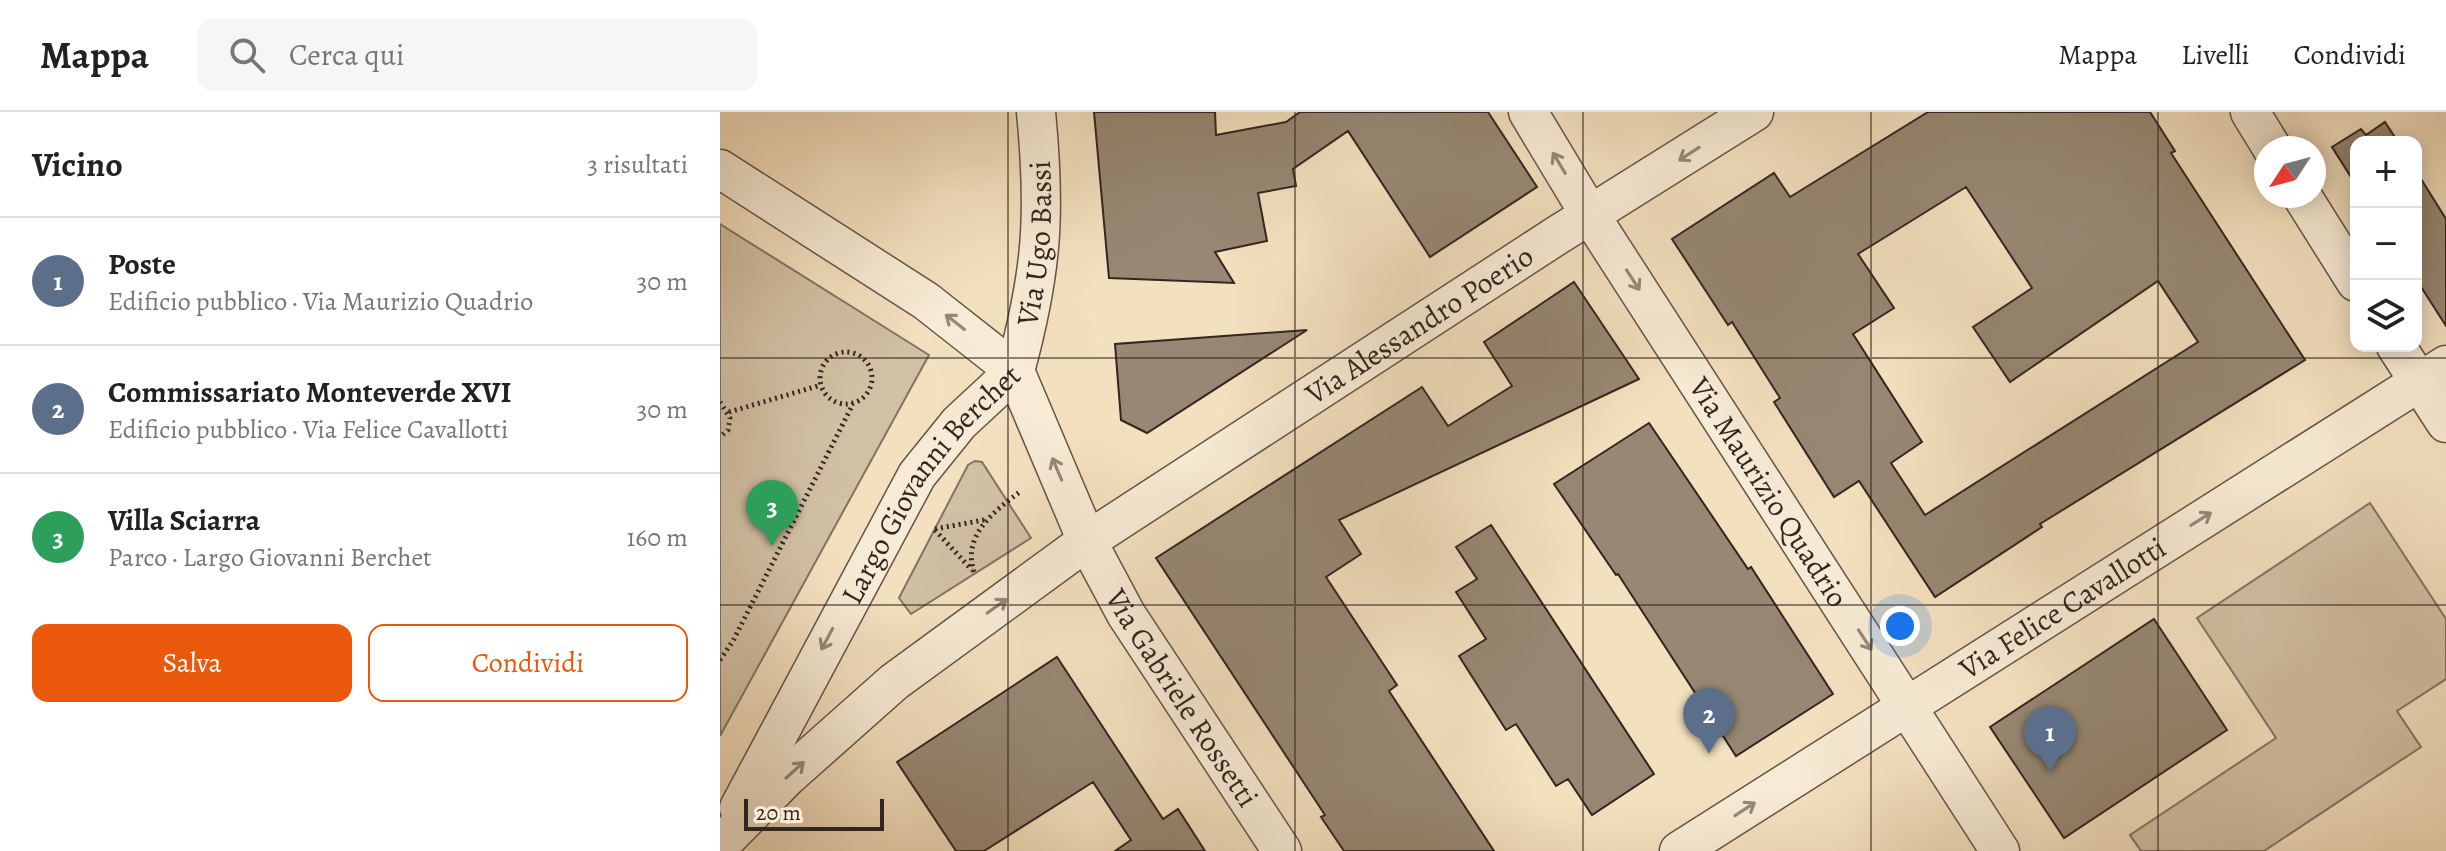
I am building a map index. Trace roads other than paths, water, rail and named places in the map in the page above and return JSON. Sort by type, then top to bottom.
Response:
[{"type":"street","name":"Via Ugo Bassi","points":[[1015,371],[1041,251],[1043,185],[1036,112]]},
{"type":"street","name":"Via Maurizio Quadrio","points":[[1528,112],[1590,215],[2000,851]]},
{"type":"street","name":"Via Alessandro Poerio","points":[[1087,541],[1754,112]]},
{"type":"street","points":[[2250,112],[2265,136]]},
{"type":"street","points":[[720,169],[926,301],[1015,371]]},
{"type":"street","points":[[2310,208],[2355,280]]},
{"type":"street","points":[[2404,352],[2433,373],[2446,423]]},
{"type":"street","name":"Largo Giovanni Berchet","points":[[1015,371],[1087,541],[885,689],[787,777],[720,844],[912,483],[959,423],[1015,371]]},
{"type":"street","name":"Via Felice Cavallotti","points":[[1679,851],[2433,373]]},
{"type":"street","name":"Via Gabriele Rossetti","points":[[1087,541],[1126,614],[1282,851]]},
{"type":"place","name":"Villa Sciarra","points":[[772,546]]},
{"type":"place","name":"Commissariato Monteverde XVI","points":[[1709,754]]},
{"type":"place","name":"Poste","points":[[2050,772]]}]
